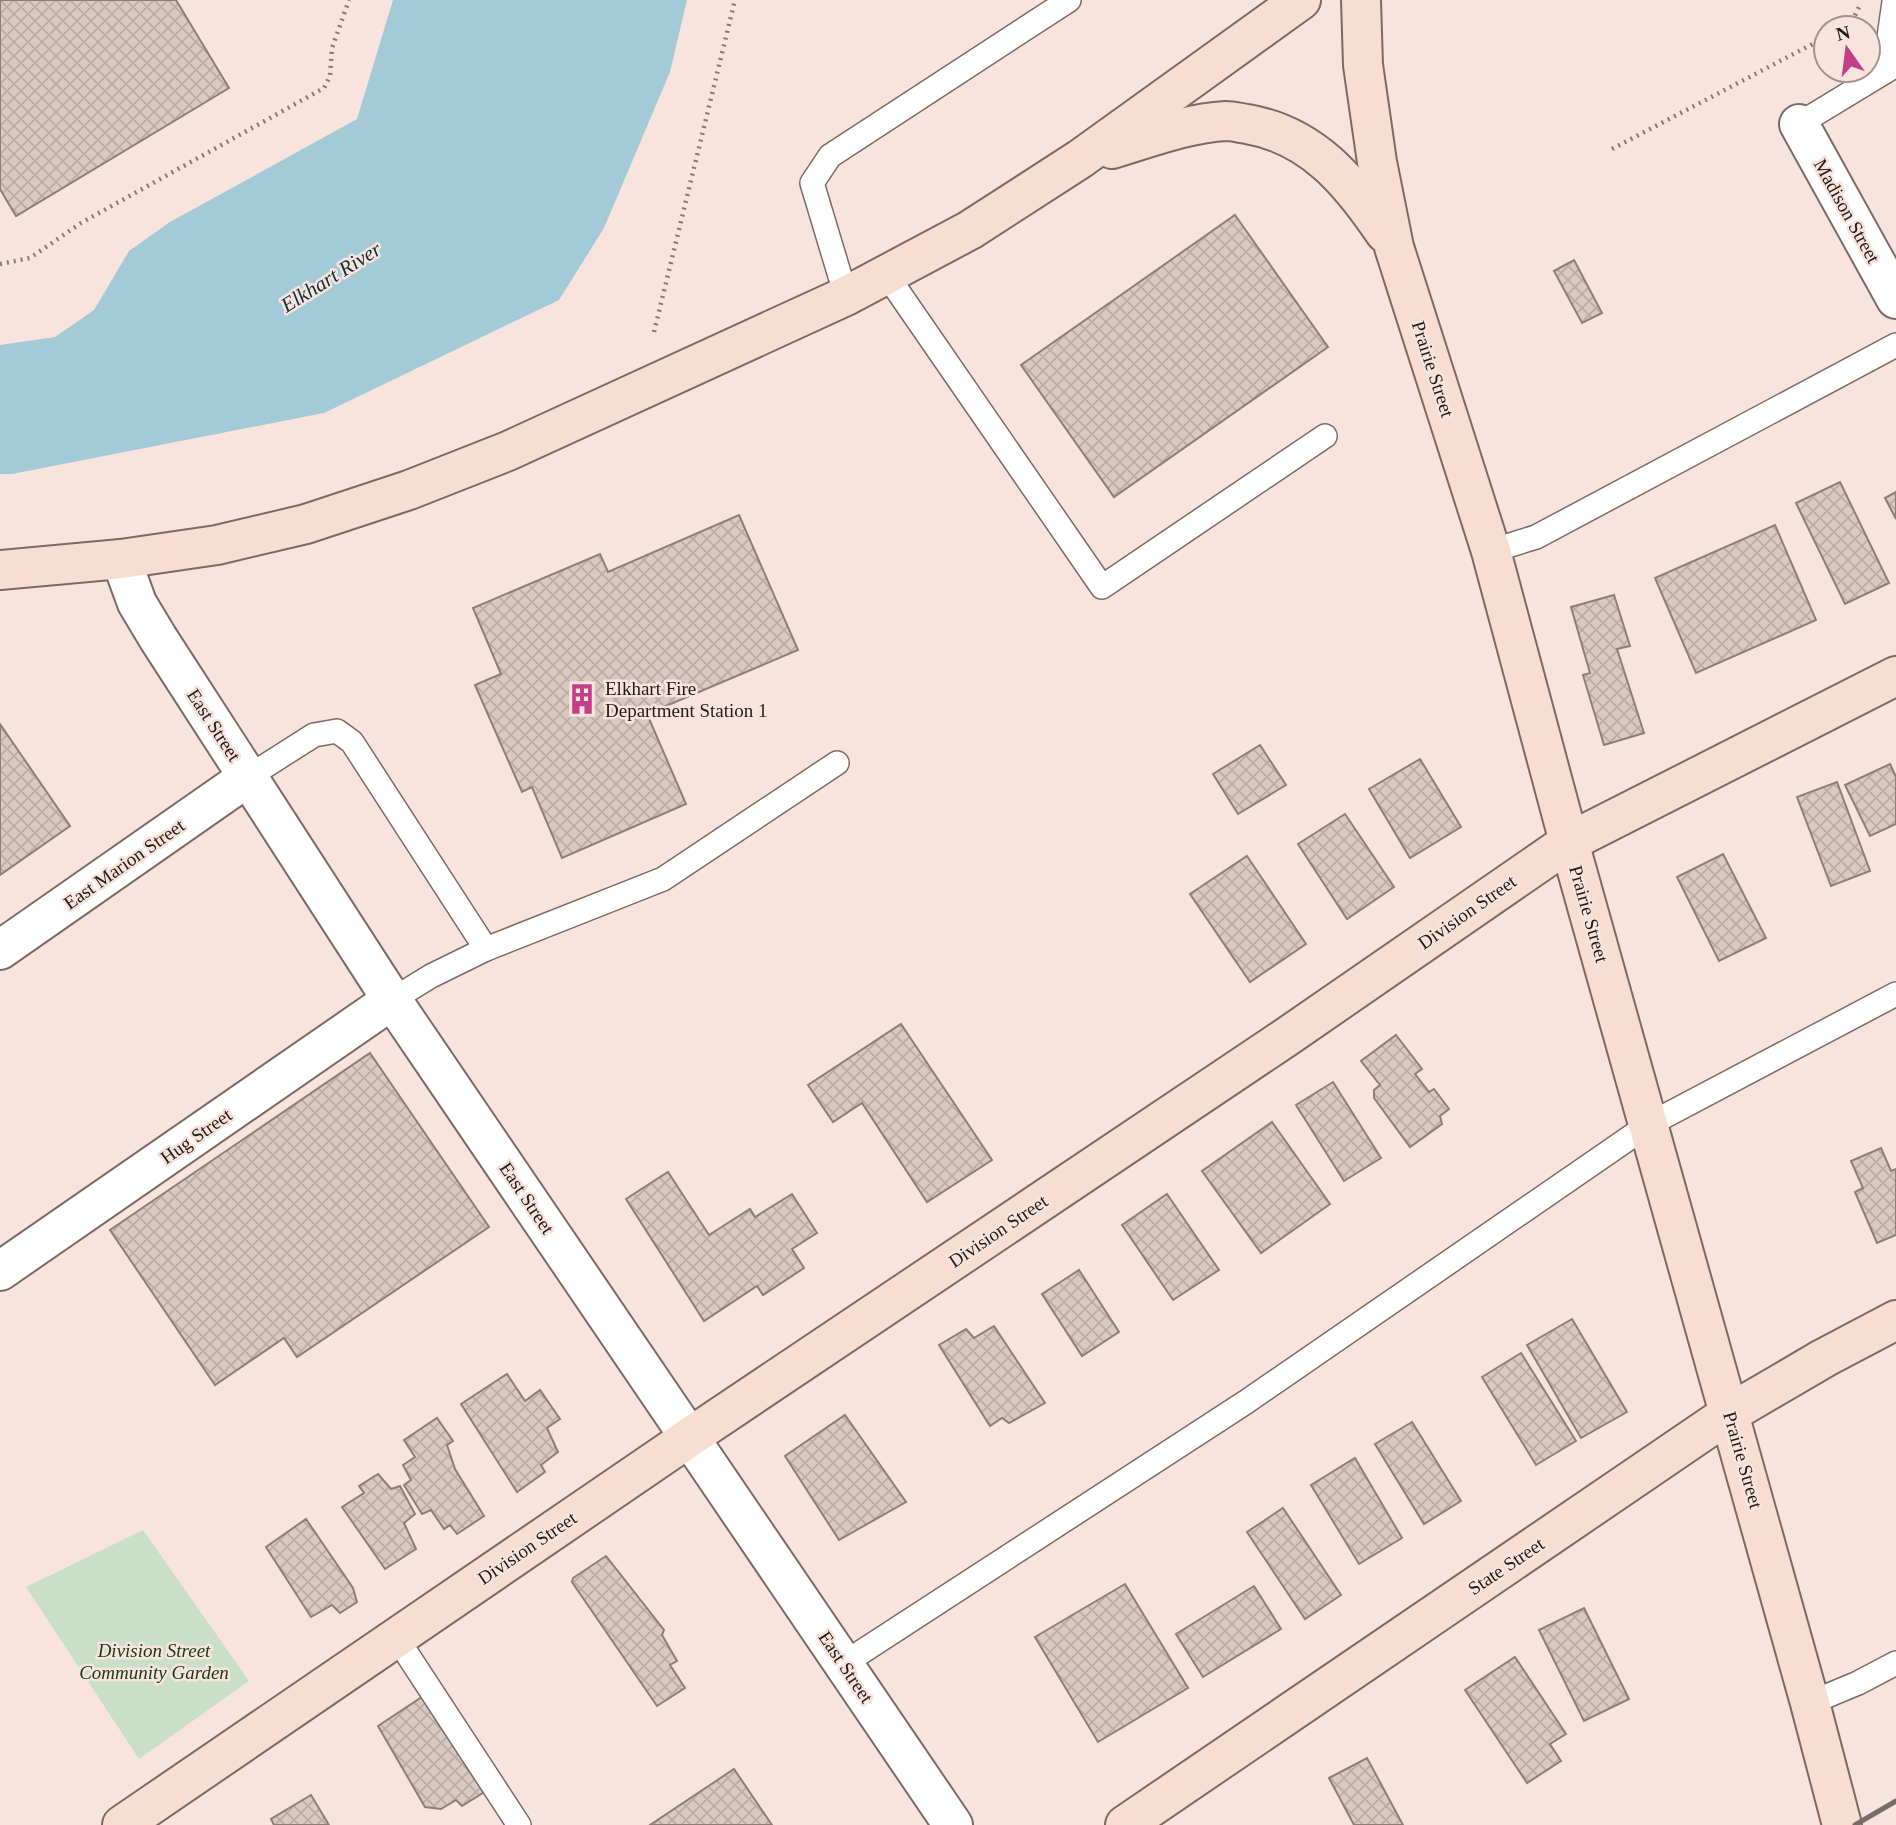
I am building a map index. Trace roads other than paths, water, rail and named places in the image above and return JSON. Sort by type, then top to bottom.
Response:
[{"type":"main road","points":[[0,570],[121,559],[217,545],[306,524],[408,490],[508,451],[846,296],[970,230],[1080,159],[1301,0]]},
{"type":"main road","name":"Prairie Street","points":[[1361,0],[1363,65],[1377,162],[1394,247],[1491,551],[1842,1825]]},
{"type":"main road","points":[[1080,159],[1171,131],[1227,121],[1272,128],[1317,153],[1359,195],[1394,247]]},
{"type":"main road","name":"Division Street","points":[[129,1823],[396,1637],[1274,1046],[1569,842],[1896,676]]},
{"type":"main road","name":"State Street","points":[[1125,1825],[1730,1413],[1896,1320]]},
{"type":"street","name":"Madison Street","points":[[1799,124],[1896,299]]},
{"type":"street","name":"East Street","points":[[121,559],[144,614],[392,1000],[953,1825]]},
{"type":"street","name":"East Marion Street","points":[[0,950],[248,777]]},
{"type":"street","name":"Hug Street","points":[[0,1271],[392,1000]]},
{"type":"lane","points":[[846,296],[813,183],[830,156],[1069,0]]},
{"type":"lane","points":[[1799,124],[1890,68],[1896,1]]},
{"type":"lane","points":[[886,274],[1102,587],[1325,436]]},
{"type":"lane","points":[[1491,551],[1536,537],[1896,345]]},
{"type":"lane","points":[[248,777],[314,735],[337,731],[352,742],[486,949]]},
{"type":"lane","points":[[392,1000],[486,949],[663,879],[837,763]]},
{"type":"lane","points":[[843,1664],[1246,1402],[1648,1125],[1896,994]]},
{"type":"lane","points":[[396,1637],[519,1825]]},
{"type":"lane","points":[[1810,1703],[1858,1683],[1896,1663]]},
{"type":"water","name":"Elkhart River","points":[[393,0],[687,0],[670,72],[604,228],[559,300],[324,413],[12,474],[0,474],[0,345],[55,337],[94,310],[129,251],[170,222],[357,119]]},
{"type":"railway","points":[[1855,1825],[1896,1801]]},
{"type":"place","name":"Elkhart Fire Department Station 1","points":[[582,699]]},
{"type":"park label","name":"Division Street Community Garden","points":[[154,1661]]}]
